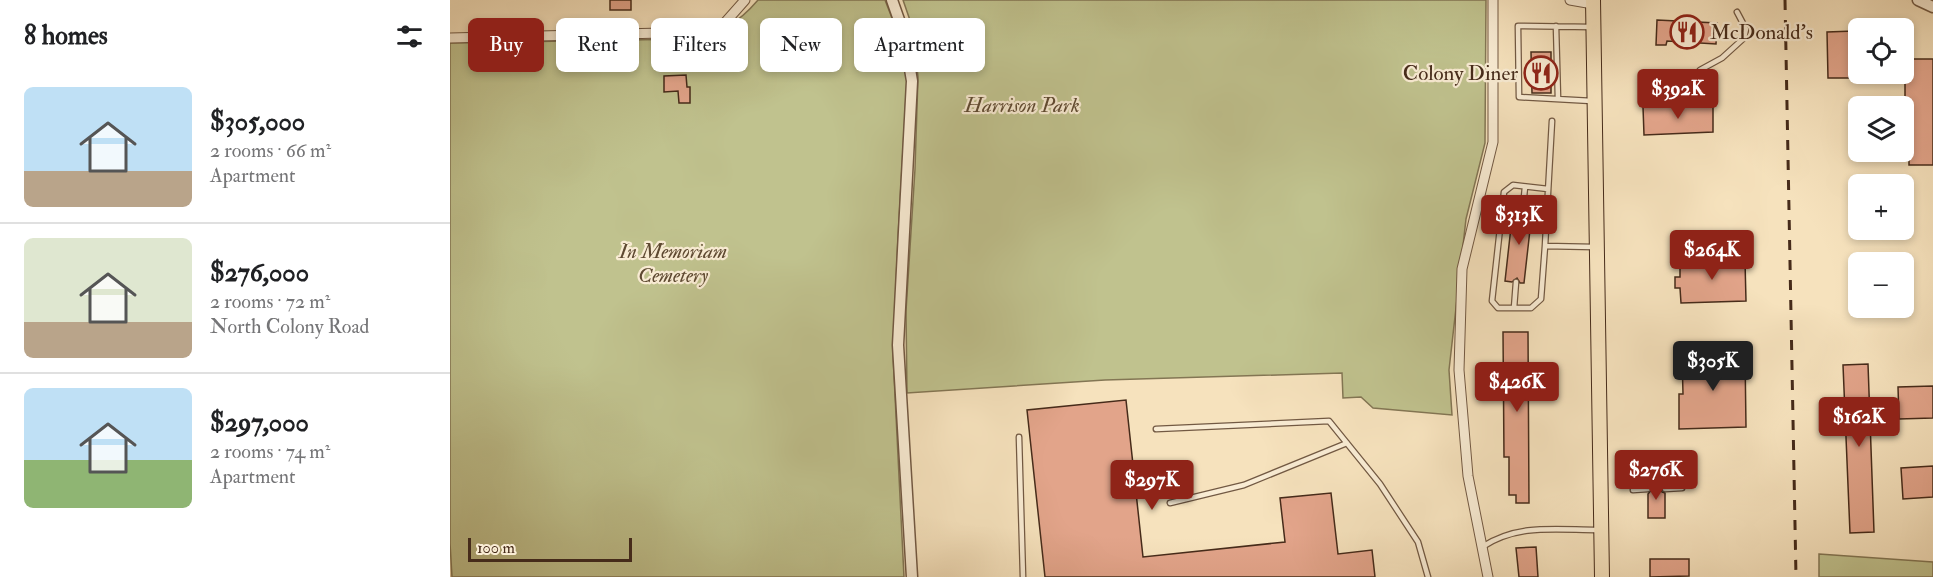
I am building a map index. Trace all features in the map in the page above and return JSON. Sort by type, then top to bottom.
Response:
[{"type":"main road","points":[[1593,2],[1602,577]]},
{"type":"street","points":[[450,38],[662,33],[722,26],[746,0]]},
{"type":"street","points":[[892,0],[904,34],[912,81],[898,345],[912,577]]},
{"type":"street","points":[[1488,577],[1468,476],[1459,370],[1462,269],[1493,142],[1493,0]]},
{"type":"street","points":[[1570,0],[1593,2]]},
{"type":"street","points":[[1918,0],[1933,7]]},
{"type":"lane","points":[[1700,70],[1722,58],[1744,38],[1746,29],[1737,12]]},
{"type":"lane","points":[[1593,27],[1518,26],[1519,97],[1595,101]]},
{"type":"lane","points":[[1556,26],[1558,99]]},
{"type":"lane","points":[[1548,189],[1513,185],[1504,192],[1492,301],[1498,308],[1531,308],[1541,299],[1545,246],[1552,121]]},
{"type":"lane","points":[[1523,207],[1525,187]]},
{"type":"lane","points":[[1545,246],[1597,247]]},
{"type":"lane","points":[[1514,308],[1516,282]]},
{"type":"lane","points":[[1156,429],[1329,421],[1380,484],[1418,542],[1428,577]]},
{"type":"lane","points":[[1019,437],[1023,577]]},
{"type":"lane","points":[[1170,503],[1245,485],[1347,443]]},
{"type":"lane","points":[[1665,489],[1682,488]]},
{"type":"lane","points":[[1633,490],[1648,489]]},
{"type":"lane","points":[[1481,548],[1507,533],[1531,529],[1602,530]]},
{"type":"green space","name":"In Memoriam Cemetery","points":[[758,0],[885,0],[892,18],[854,18],[854,72],[906,72],[907,79],[893,355],[904,577],[452,577],[450,543],[450,43],[468,43],[468,72],[544,72],[544,41],[556,41],[556,72],[639,72],[639,40],[651,40],[651,72],[748,72],[748,18],[740,18]]},
{"type":"green space","name":"Harrison Park","points":[[903,0],[1486,0],[1485,143],[1466,219],[1449,370],[1452,415],[1373,408],[1361,397],[1343,398],[1342,373],[1105,380],[907,393],[906,311],[915,169],[917,72],[985,72],[985,18],[909,18]]},
{"type":"green space","points":[[1819,554],[1933,562],[1933,577],[1819,577]]},
{"type":"building","points":[[610,0],[631,0],[631,10],[610,10]]},
{"type":"building","name":"McDonald's","points":[[1657,20],[1717,23],[1716,44],[1667,41],[1666,45],[1656,45]]},
{"type":"building","points":[[1848,31],[1848,78],[1828,78],[1827,32]]},
{"type":"building","name":"Colony Diner","points":[[1531,52],[1551,52],[1551,93],[1532,93]]},
{"type":"building","points":[[1914,59],[1933,59],[1933,165],[1909,165],[1909,162],[1914,162],[1914,96],[1905,96],[1905,84],[1914,84]]},
{"type":"building","points":[[686,75],[687,87],[690,87],[690,103],[679,103],[678,91],[664,92],[664,76]]},
{"type":"building","points":[[1713,105],[1713,132],[1644,135],[1643,107]]},
{"type":"building","points":[[1513,209],[1532,212],[1524,283],[1520,283],[1517,278],[1512,282],[1505,281]]},
{"type":"building","points":[[1727,255],[1727,261],[1745,261],[1746,301],[1681,303],[1680,288],[1675,288],[1675,277],[1680,277],[1680,262],[1703,262],[1703,256]]},
{"type":"building","points":[[1503,332],[1528,332],[1529,503],[1516,503],[1516,495],[1509,495],[1509,457],[1504,457]]},
{"type":"building","points":[[1745,354],[1746,427],[1679,429],[1679,394],[1683,394],[1682,355]]},
{"type":"building","points":[[1868,364],[1874,532],[1850,533],[1843,365]]},
{"type":"building","points":[[1933,386],[1933,418],[1899,419],[1898,387]]},
{"type":"building","points":[[1126,400],[1143,557],[1285,542],[1280,498],[1331,493],[1338,554],[1372,550],[1375,577],[1045,577],[1027,410]]},
{"type":"building","points":[[1933,466],[1933,497],[1903,499],[1901,468]]},
{"type":"building","points":[[1648,483],[1665,483],[1661,489],[1665,493],[1665,518],[1648,518],[1648,494],[1652,489]]},
{"type":"building","points":[[1536,547],[1538,577],[1519,577],[1516,548]]},
{"type":"building","points":[[1650,559],[1689,559],[1689,576],[1650,577]]},
{"type":"railway","points":[[1785,0],[1796,577]]},
{"type":"place","name":"McDonald's","points":[[1687,32]]},
{"type":"place","name":"Colony Diner","points":[[1541,73]]}]
